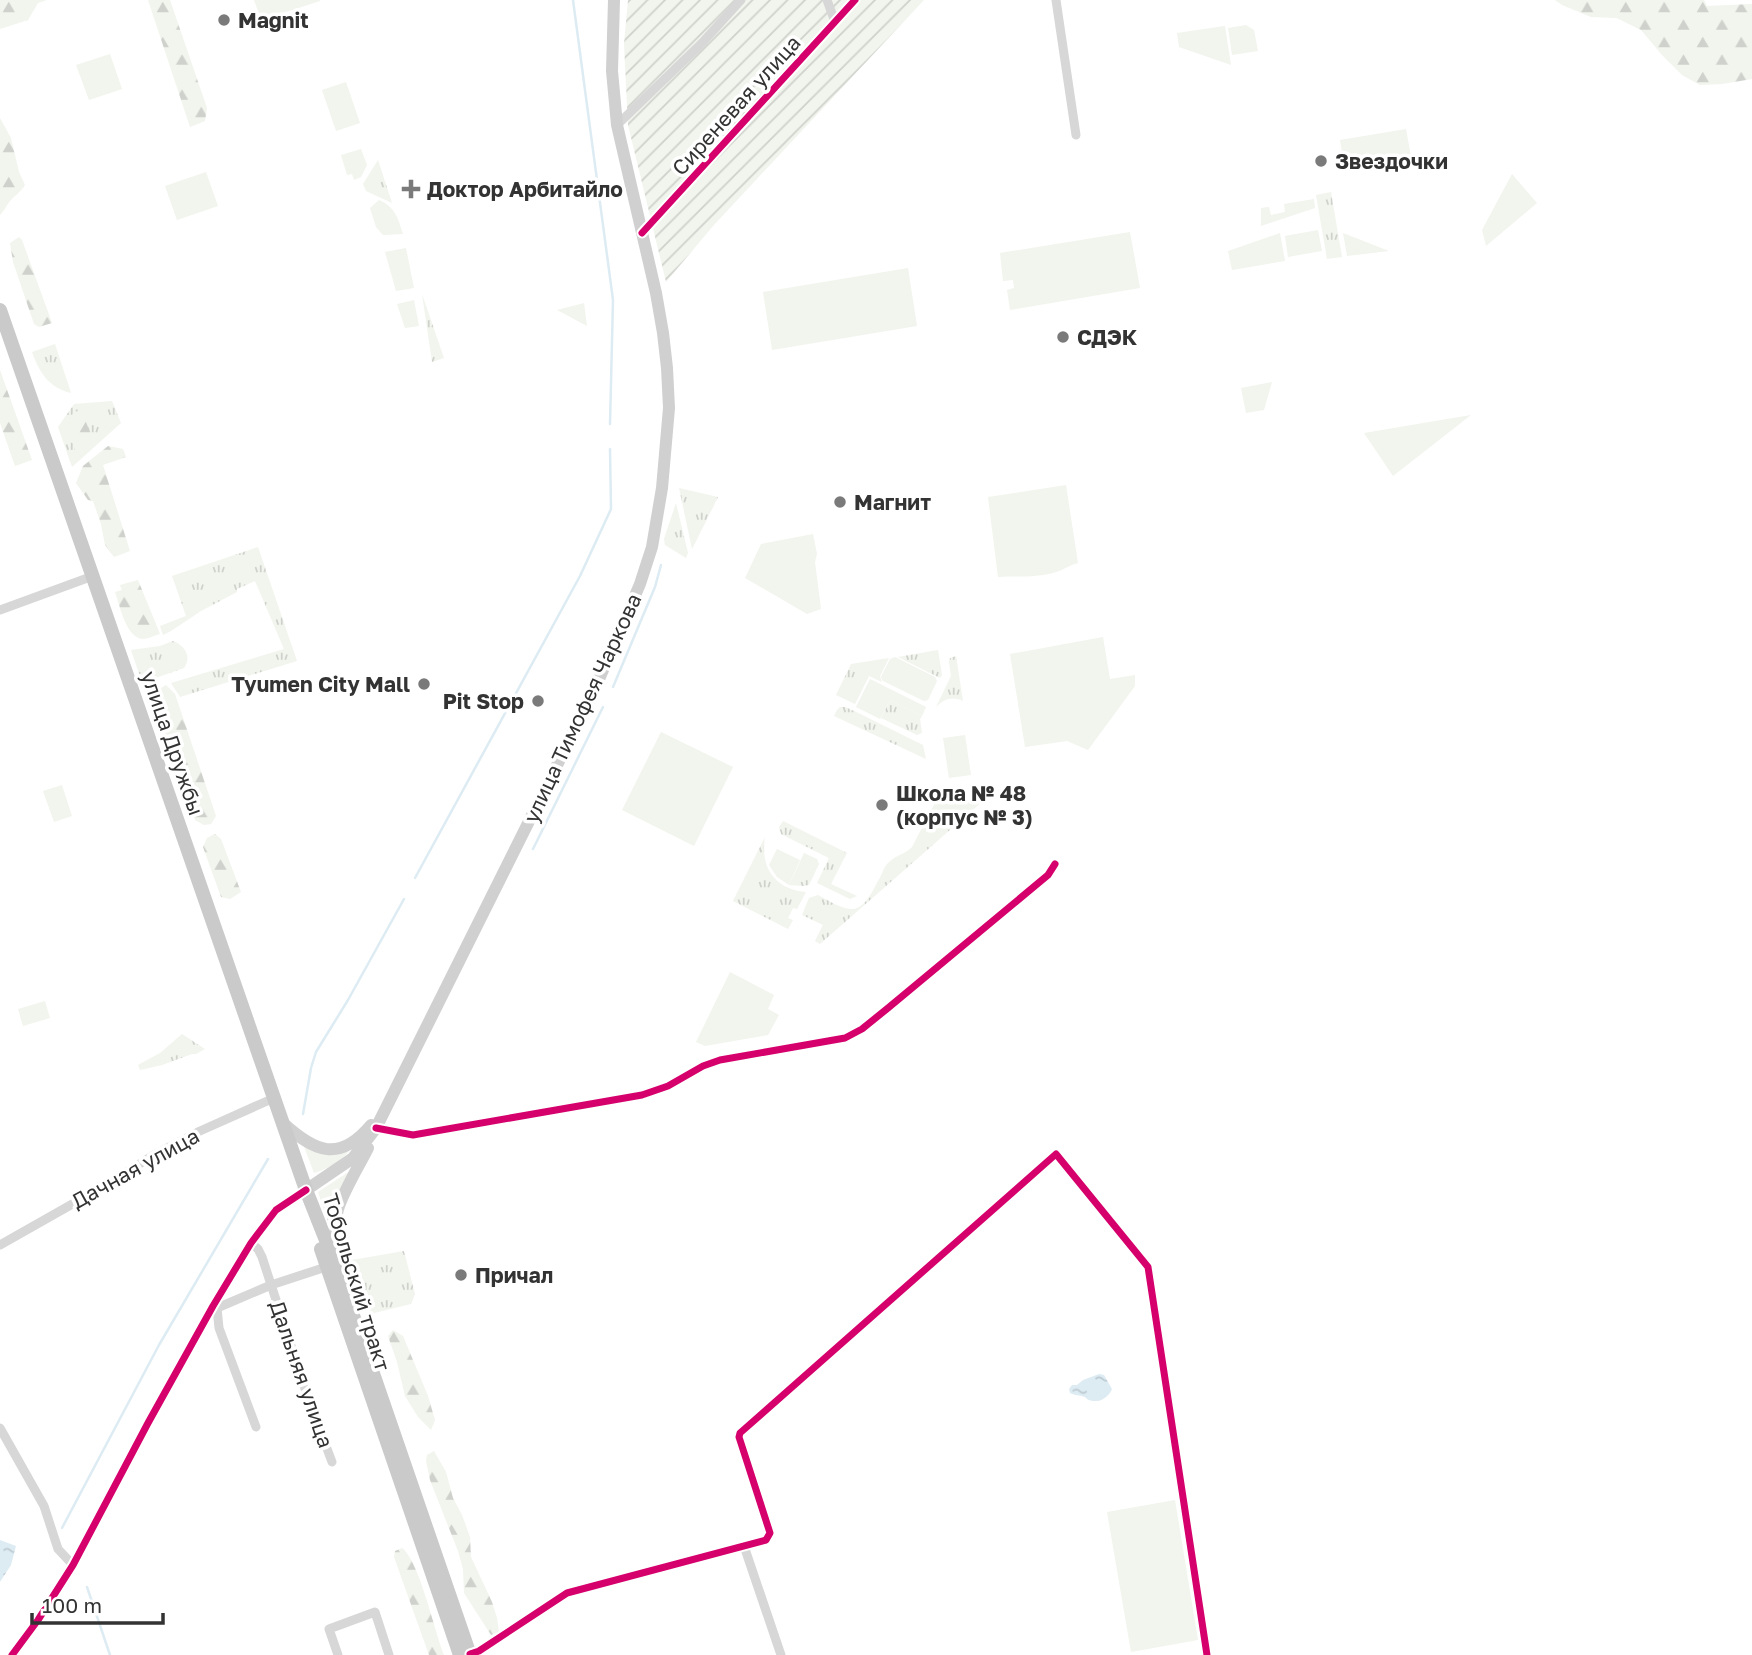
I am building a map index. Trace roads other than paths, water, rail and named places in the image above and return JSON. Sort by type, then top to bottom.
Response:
[{"type":"main road","name":"улица Тимофея Чаркова","points":[[306,1190],[353,1158],[376,1128],[594,691],[640,584],[652,547],[662,488],[669,408],[663,332],[617,125],[612,71],[614,0]]},
{"type":"main road","name":"улица Дружбы","points":[[0,310],[306,1190]]},
{"type":"main road","points":[[283,1123],[310,1144],[331,1149],[349,1144],[358,1138],[387,1105]]},
{"type":"main road","points":[[331,1265],[337,1213],[376,1128]]},
{"type":"main road","name":"Тобольский тракт","points":[[306,1190],[466,1655]]},
{"type":"street","points":[[617,125],[702,43],[741,0]]},
{"type":"street","points":[[827,0],[835,22]]},
{"type":"street","name":"Сиреневая улица","points":[[642,233],[855,0]]},
{"type":"street","points":[[1055,0],[1076,135]]},
{"type":"street","points":[[1,610],[93,576]]},
{"type":"street","points":[[376,1128],[413,1135],[642,1095],[668,1086],[703,1066],[720,1060],[845,1038],[862,1029],[1048,875],[1055,863]]},
{"type":"street","name":"Дачная улица","points":[[0,1245],[152,1156],[274,1098]]},
{"type":"street","points":[[466,1655],[479,1650],[567,1593],[766,1540],[770,1533],[739,1437],[740,1433],[1056,1154],[1148,1267],[1207,1655]]},
{"type":"street","points":[[12,1655],[73,1565],[148,1423],[251,1243],[276,1210],[306,1190]]},
{"type":"street","name":"Дальняя улица","points":[[251,1243],[258,1250],[271,1285],[332,1462]]},
{"type":"street","name":"Дальняя улица","points":[[215,1307],[331,1265]]},
{"type":"street","points":[[215,1307],[219,1328],[256,1427]]},
{"type":"street","points":[[0,1427],[44,1506],[58,1549],[73,1565]]},
{"type":"street","points":[[744,1546],[782,1655]]},
{"type":"street","points":[[338,1655],[329,1629],[375,1612],[389,1655]]},
{"type":"water","points":[[1099,1374],[1104,1375],[1112,1389],[1105,1398],[1093,1401],[1070,1393],[1072,1385]]},
{"type":"water","points":[[0,1540],[16,1546],[11,1565],[0,1582]]},
{"type":"waterway","points":[[573,0],[613,300],[610,424]]},
{"type":"waterway","points":[[415,878],[580,576],[611,509],[610,449]]},
{"type":"waterway","points":[[613,687],[655,587],[661,565]]},
{"type":"waterway","points":[[533,849],[603,707]]},
{"type":"waterway","points":[[303,1114],[316,1052],[404,899]]},
{"type":"waterway","points":[[62,1528],[159,1345],[268,1159]]},
{"type":"waterway","points":[[87,1587],[110,1655]]},
{"type":"place","name":"Magnit","points":[[224,20]]},
{"type":"place","name":"Звездочки","points":[[1321,161]]},
{"type":"place","name":"Доктор Арбитайло","points":[[411,189]]},
{"type":"place","name":"СДЭК","points":[[1063,337]]},
{"type":"place","name":"Магнит","points":[[840,502]]},
{"type":"place","name":"Tyumen City Mall","points":[[424,684]]},
{"type":"place","name":"Pit Stop","points":[[538,701]]},
{"type":"place","name":"Школа № 48 (корпус № 3)","points":[[882,805]]},
{"type":"place","name":"Причал","points":[[461,1275]]}]
